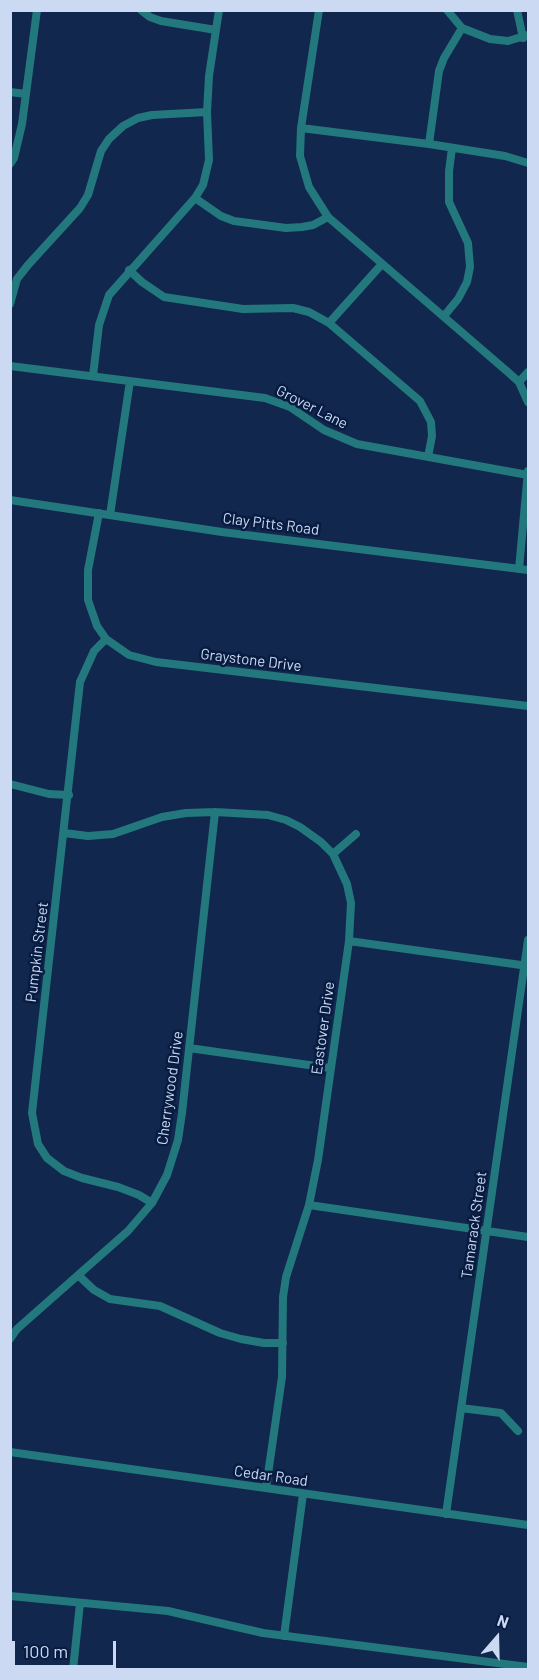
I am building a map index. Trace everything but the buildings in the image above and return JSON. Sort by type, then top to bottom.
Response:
[{"type":"street","points":[[10,164],[18,143],[37,10]]},
{"type":"street","points":[[141,10],[161,21],[216,30]]},
{"type":"street","points":[[93,376],[99,325],[109,295],[195,198],[203,185],[209,160],[207,112],[209,76],[219,10]]},
{"type":"street","points":[[320,10],[301,128],[300,156],[309,187],[328,218],[519,382],[528,402]]},
{"type":"street","points":[[447,10],[462,28],[490,39],[508,41],[526,37],[517,10]]},
{"type":"street","points":[[429,144],[440,71],[451,44],[462,28]]},
{"type":"street","points":[[10,92],[26,94]]},
{"type":"street","points":[[10,304],[17,279],[80,208],[88,195],[101,151],[109,139],[123,126],[138,118],[207,112]]},
{"type":"street","points":[[301,128],[429,144],[505,156],[528,163]]},
{"type":"street","points":[[444,316],[458,299],[467,282],[470,267],[468,243],[449,202],[448,171],[452,148]]},
{"type":"street","points":[[195,198],[221,216],[234,221],[286,228],[313,225],[328,218]]},
{"type":"street","points":[[329,323],[382,264]]},
{"type":"street","points":[[129,270],[164,297],[243,309],[293,308],[309,312],[329,323],[420,401],[430,423],[432,436],[428,457]]},
{"type":"street","name":"Grover Lane","points":[[10,366],[272,400],[301,414],[324,430],[357,444],[528,475]]},
{"type":"street","points":[[519,382],[528,372]]},
{"type":"street","points":[[110,515],[130,381]]},
{"type":"street","points":[[519,569],[528,470]]},
{"type":"street","name":"Clay Pitts Road","points":[[10,500],[222,532],[528,570]]},
{"type":"street","name":"Graystone Drive","points":[[99,513],[88,570],[88,600],[97,626],[106,639],[129,655],[156,662],[528,706]]},
{"type":"street","name":"Pumpkin Street","points":[[106,639],[94,651],[80,682],[32,1113],[38,1144],[48,1158],[64,1171],[118,1187],[152,1203]]},
{"type":"street","points":[[10,784],[49,794],[69,795]]},
{"type":"street","name":"Cherrywood Drive","points":[[10,1339],[17,1329],[128,1231],[152,1203],[167,1175],[178,1140],[214,812]]},
{"type":"street","name":"Eastover Drive","points":[[64,833],[88,836],[113,834],[162,817],[186,813],[268,815],[286,820],[312,835],[333,854],[348,884],[351,903],[349,941],[318,1160],[309,1205],[286,1277],[283,1297],[282,1377],[266,1488]]},
{"type":"street","points":[[333,854],[356,834]]},
{"type":"street","name":"Tamarack Street","points":[[446,1514],[486,1231],[527,966],[528,939]]},
{"type":"street","points":[[349,941],[527,966]]},
{"type":"street","points":[[189,1048],[330,1068]]},
{"type":"street","points":[[309,1205],[528,1237]]},
{"type":"street","points":[[78,1275],[94,1290],[110,1299],[160,1306],[220,1333],[241,1339],[264,1343],[283,1343]]},
{"type":"street","points":[[461,1408],[501,1413],[518,1431]]},
{"type":"street","name":"Cedar Road","points":[[10,1452],[528,1525]]},
{"type":"street","points":[[284,1636],[303,1494]]},
{"type":"street","points":[[10,1596],[168,1611],[263,1633],[484,1666],[528,1667]]},
{"type":"street","points":[[73,1670],[80,1603]]}]
